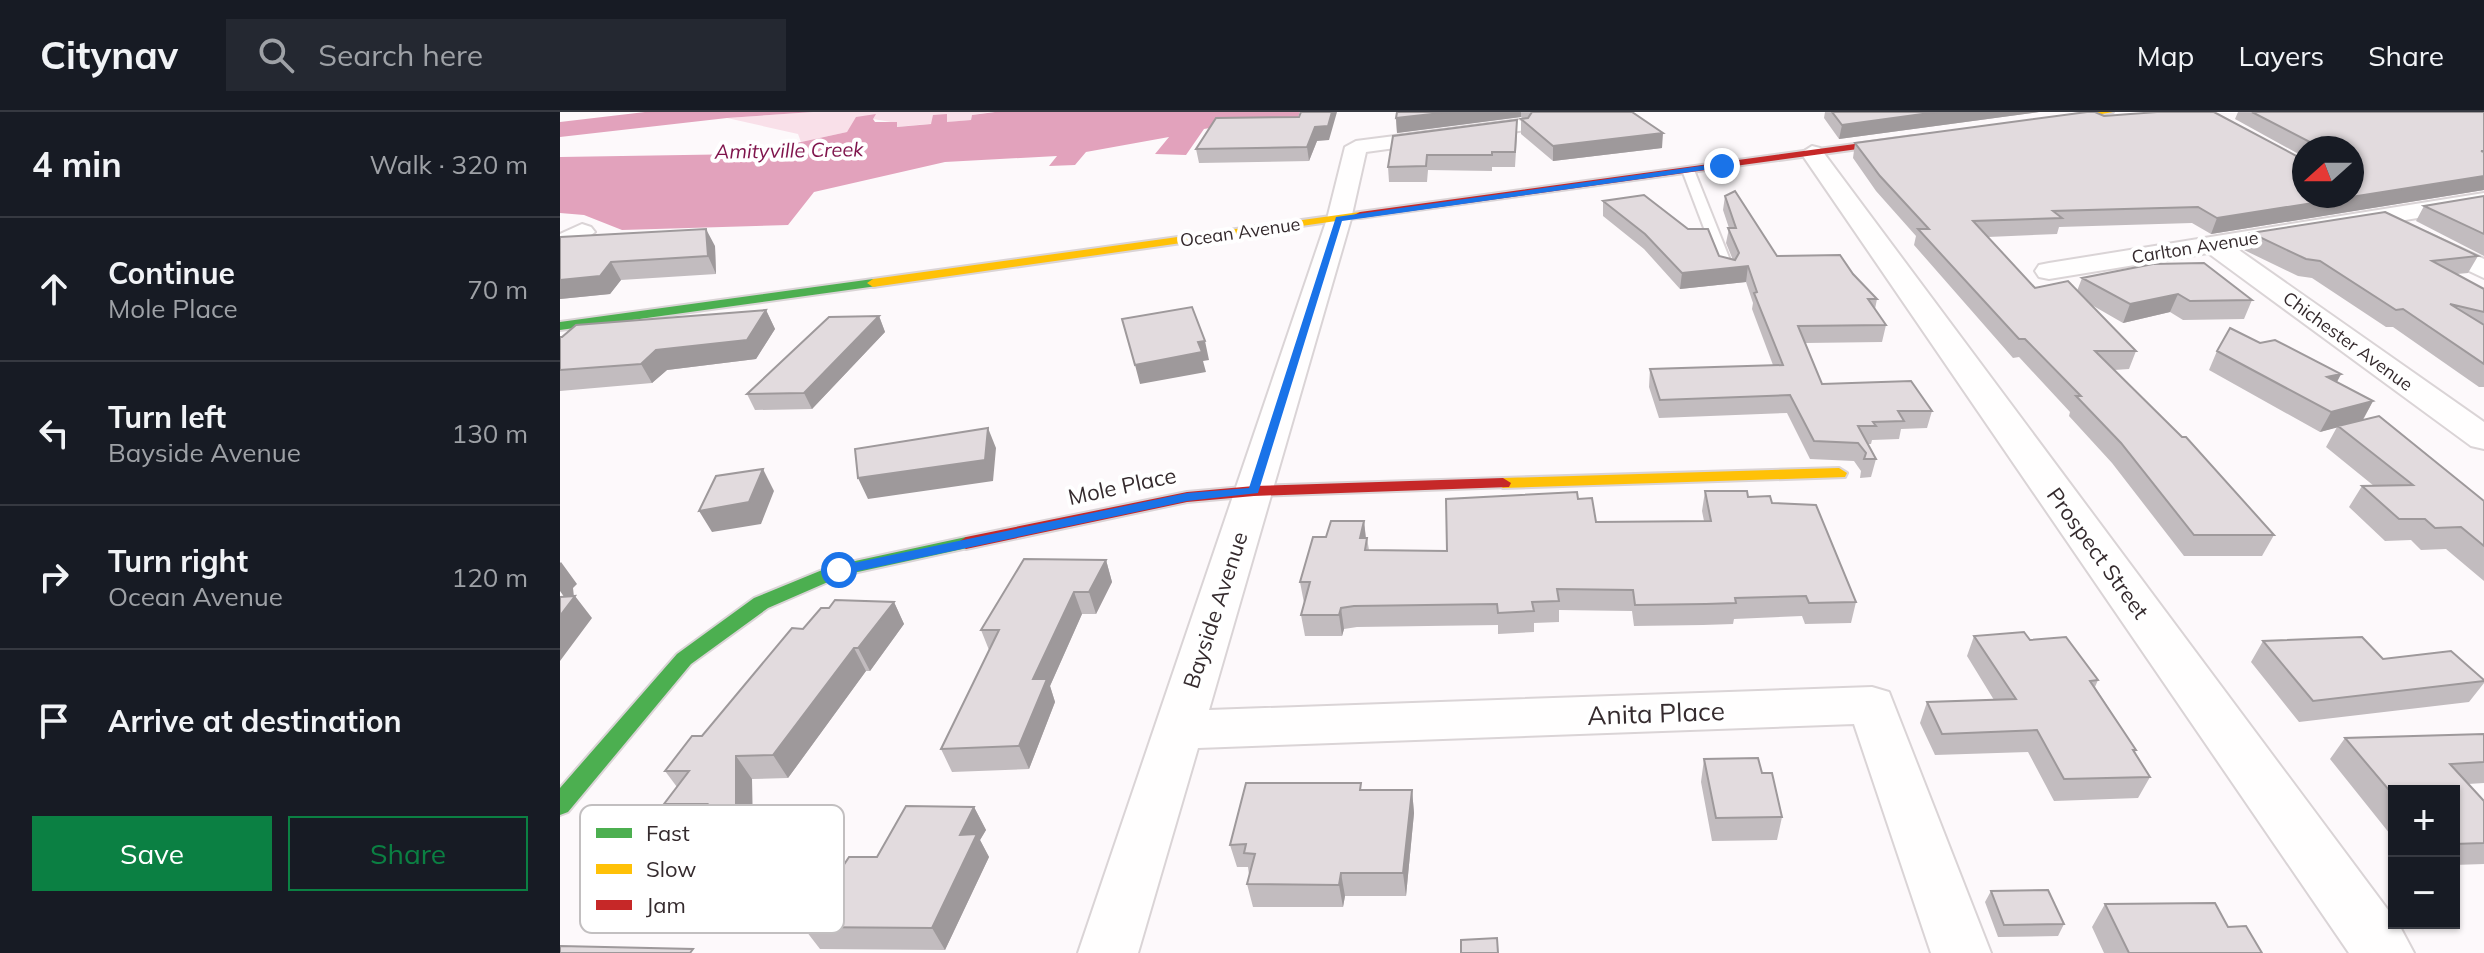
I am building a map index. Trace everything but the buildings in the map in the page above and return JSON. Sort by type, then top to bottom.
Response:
[{"type":"street","points":[[2015,125],[2109,112]]},
{"type":"street","name":"Bayside Avenue","points":[[1108,953],[1339,219],[1356,147],[1519,126]]},
{"type":"street","name":"Ocean Avenue","points":[[560,326],[1937,136]]},
{"type":"street","name":"Prospect Street","points":[[1812,153],[2384,953]]},
{"type":"street","name":"Carlton Avenue","points":[[2049,271],[2484,200]]},
{"type":"street","points":[[2364,203],[2484,270]]},
{"type":"street","name":"Chichester Avenue","points":[[2213,244],[2484,438]]},
{"type":"street","name":"Mole Place","points":[[560,805],[684,659],[761,603],[839,570],[1187,497],[1254,491],[1839,473]]},
{"type":"street","name":"Anita Place","points":[[1177,730],[1872,705],[1961,953]]},
{"type":"lane","points":[[1688,170],[1727,270]]},
{"type":"shaded area","points":[[813,112],[992,112],[972,115],[971,120],[896,127],[897,123],[873,119],[854,125],[847,132],[801,142],[798,134],[727,118]]},
{"type":"water","points":[[645,112],[813,112],[727,118],[560,137],[560,122]]},
{"type":"water","name":"Amityville Creek","points":[[995,112],[1300,112],[1293,129],[1273,117],[1204,129],[1186,155],[1155,154],[1169,137],[1086,152],[1075,165],[1049,166],[1057,156],[945,162],[814,192],[788,225],[622,230],[584,215],[560,213],[560,157],[746,154],[847,132],[856,117],[876,114],[875,122],[897,122],[897,127],[931,124],[933,115],[947,114],[947,122],[971,120],[972,115]]},
{"type":"traffic: fast","points":[[560,326],[873,283]]},
{"type":"traffic: fast","points":[[560,805],[684,659],[761,603],[839,570],[966,543]]},
{"type":"traffic: slow","points":[[2040,122],[2109,112]]},
{"type":"traffic: slow","points":[[873,283],[1360,215]]},
{"type":"traffic: slow","points":[[1503,483],[1839,473]]},
{"type":"traffic: jam","points":[[1360,215],[1913,139]]},
{"type":"traffic: jam","points":[[966,543],[1187,497],[1254,491],[1503,483]]},
{"type":"route","points":[[839,570],[1187,497],[1254,491],[1339,219],[1722,166]]}]
